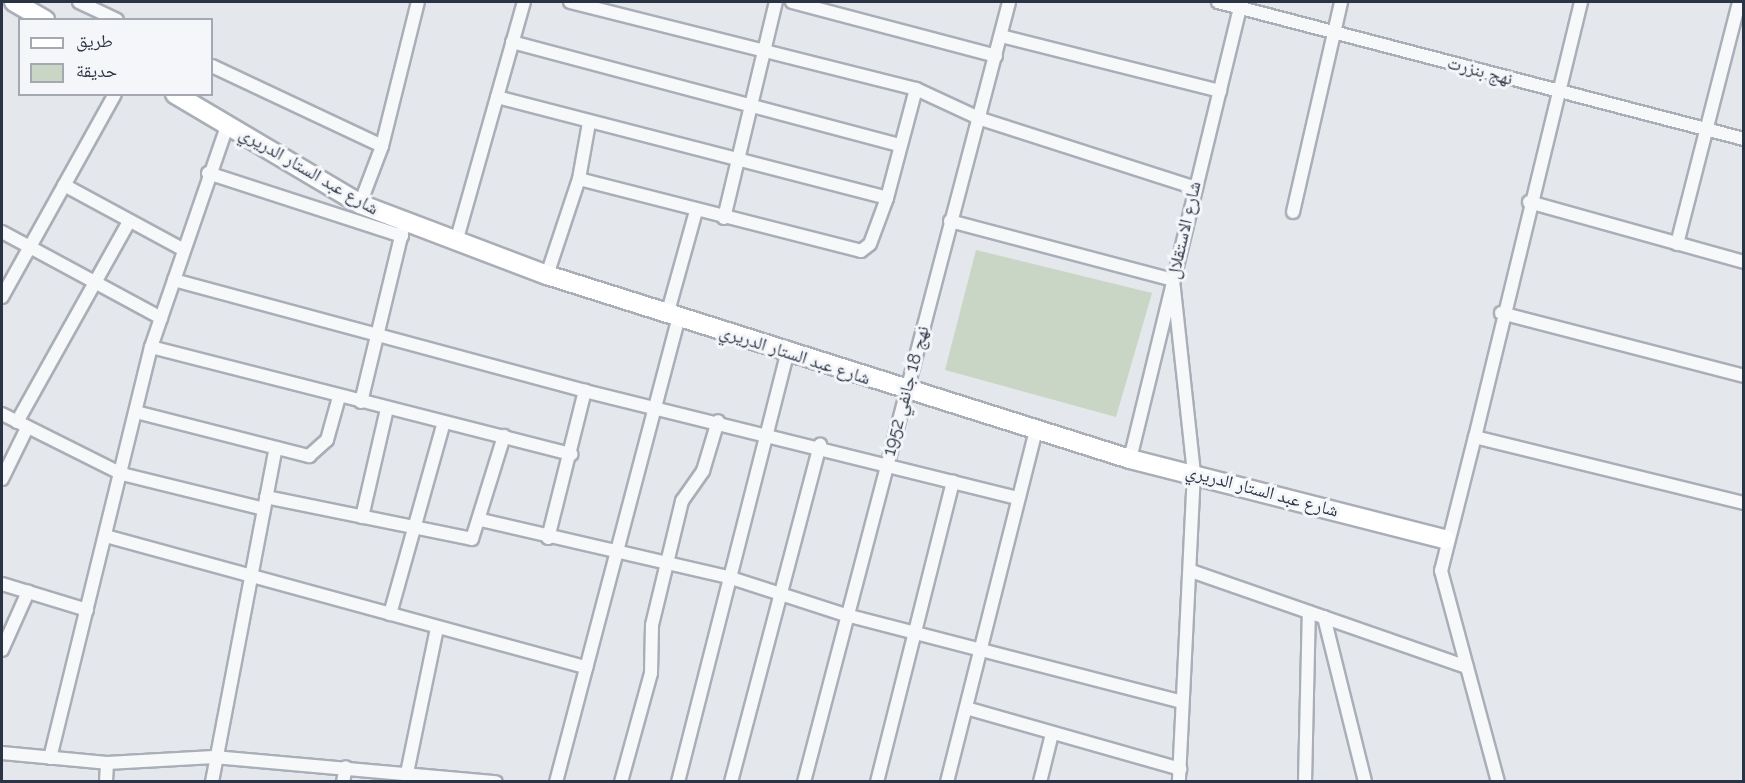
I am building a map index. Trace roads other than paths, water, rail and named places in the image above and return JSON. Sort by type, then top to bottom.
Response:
[{"type":"street","points":[[2,5],[5,2]]},
{"type":"street","points":[[14,2],[42,18]]},
{"type":"street","points":[[79,2],[113,18]]},
{"type":"street","points":[[360,204],[382,146],[418,2]]},
{"type":"street","points":[[456,242],[524,2]]},
{"type":"street","points":[[570,2],[764,53],[916,89],[981,119],[1194,186]]},
{"type":"street","points":[[724,218],[776,2]]},
{"type":"street","points":[[792,2],[996,56]]},
{"type":"street","name":"نهج 18 جانفي 1952","points":[[804,782],[950,220],[981,119],[1001,36],[1006,2]]},
{"type":"street","name":"نهج بنزرت","points":[[1218,2],[1240,5],[1558,92],[1743,139]]},
{"type":"street","points":[[1293,212],[1341,2]]},
{"type":"street","points":[[1498,782],[1442,571],[1445,539],[1475,437],[1501,313],[1581,2]]},
{"type":"street","points":[[1677,244],[1703,128],[1739,2]]},
{"type":"street","name":"شارع الاستقلال","points":[[1130,459],[1194,186],[1240,5]]},
{"type":"street","points":[[1001,36],[1220,91]]},
{"type":"street","points":[[512,42],[752,108],[900,145]]},
{"type":"street","points":[[213,66],[382,146]]},
{"type":"street","points":[[579,179],[696,211],[861,251],[870,244],[886,198],[916,89]]},
{"type":"street","points":[[2,297],[28,246],[114,96]]},
{"type":"street","name":"شارع عبد الستار الدريري","points":[[179,96],[403,229],[456,242],[672,317],[1130,459],[1194,472],[1445,539]]},
{"type":"street","points":[[497,97],[589,123],[886,198]]},
{"type":"street","points":[[547,275],[579,179],[589,123]]},
{"type":"street","points":[[50,758],[69,664],[87,610],[122,474],[151,347],[208,173],[228,124]]},
{"type":"street","points":[[208,173],[403,229],[379,336],[361,402]]},
{"type":"street","points":[[64,185],[128,223],[184,250]]},
{"type":"street","points":[[1529,201],[1743,262]]},
{"type":"street","points":[[556,782],[655,406],[696,211]]},
{"type":"street","points":[[950,220],[1173,280],[1194,472],[1191,571],[1179,775],[966,708]]},
{"type":"street","points":[[2,479],[22,425],[128,223]]},
{"type":"street","points":[[2,232],[161,318]]},
{"type":"street","points":[[174,280],[585,391],[820,445],[1017,498]]},
{"type":"street","points":[[1501,313],[1743,376]]},
{"type":"street","points":[[151,347],[339,397],[572,454]]},
{"type":"street","points":[[678,782],[728,577],[788,352]]},
{"type":"street","points":[[548,538],[572,454],[585,391]]},
{"type":"street","points":[[135,412],[309,456],[318,453],[339,397]]},
{"type":"street","points":[[362,518],[387,409]]},
{"type":"street","points":[[2,414],[122,474],[265,503],[362,518],[470,540],[481,520],[504,436]]},
{"type":"street","points":[[621,782],[651,674],[651,634],[682,501],[703,471],[718,421]]},
{"type":"street","points":[[390,614],[444,422]]},
{"type":"street","points":[[947,782],[1036,430]]},
{"type":"street","points":[[1475,437],[1743,503]]},
{"type":"street","points":[[731,782],[820,445]]},
{"type":"street","points":[[213,782],[214,757],[276,448]]},
{"type":"street","points":[[877,782],[953,481]]},
{"type":"street","points":[[481,520],[548,538],[728,577],[846,615],[1182,702]]},
{"type":"street","points":[[106,536],[586,667]]},
{"type":"street","points":[[1191,571],[1467,667]]},
{"type":"street","points":[[2,584],[87,610]]},
{"type":"street","points":[[2,650],[28,592]]},
{"type":"street","points":[[1305,782],[1309,612]]},
{"type":"street","points":[[1324,617],[1365,782]]},
{"type":"street","points":[[407,773],[437,628]]},
{"type":"street","points":[[1040,782],[1052,734]]},
{"type":"street","points":[[2,753],[106,763],[214,757],[496,782]]},
{"type":"street","points":[[106,763],[106,782]]},
{"type":"street","points":[[343,782],[346,767]]}]
